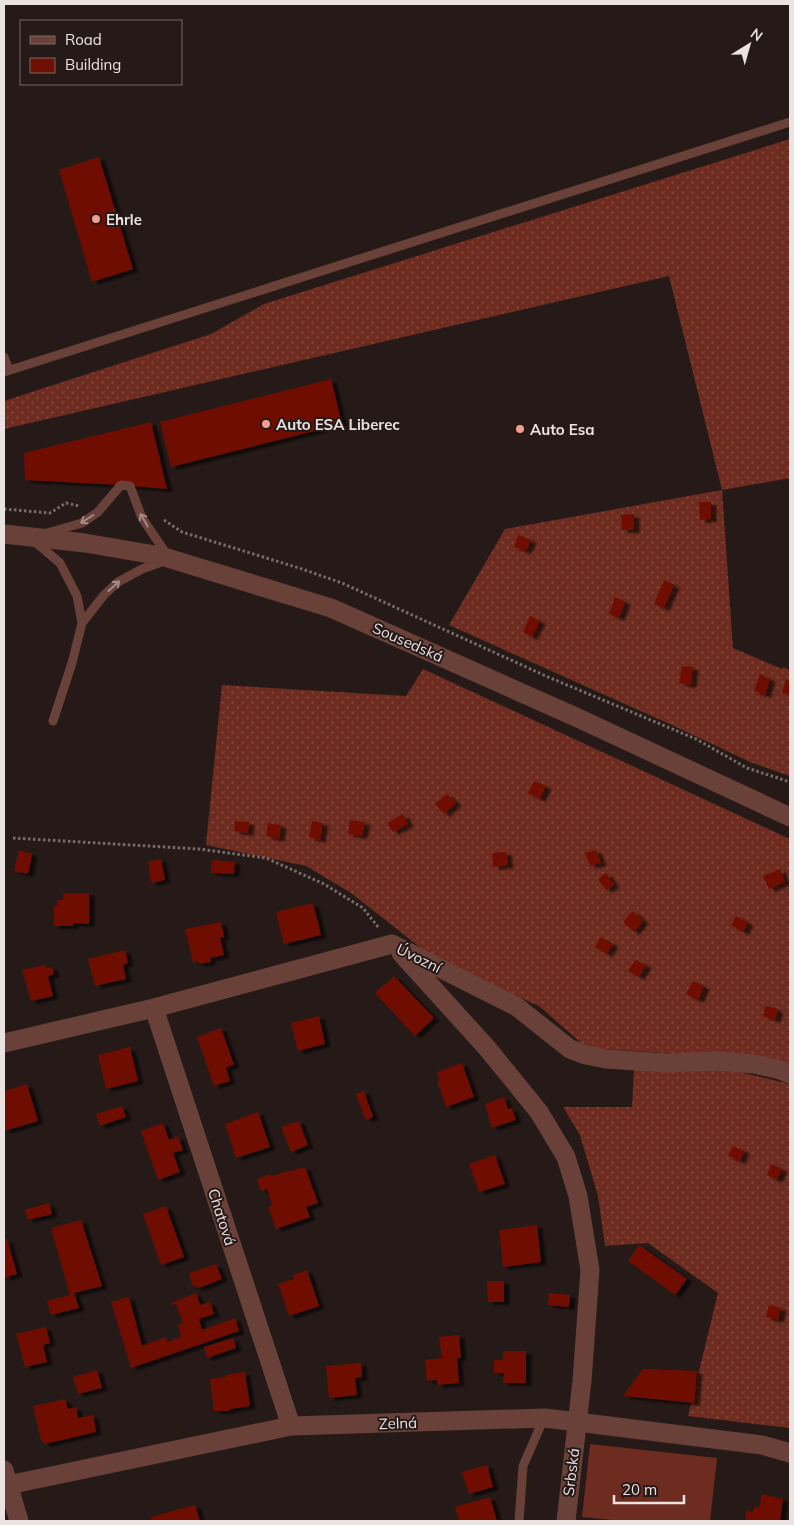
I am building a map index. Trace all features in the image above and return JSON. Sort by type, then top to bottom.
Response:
[{"type":"street","name":"Sousedská","points":[[4,534],[85,542],[170,559],[331,608],[569,714],[790,817]]},
{"type":"street","name":"Úvozní","points":[[4,1043],[154,1008],[392,944],[516,1007],[570,1048],[586,1055],[606,1059],[667,1063],[718,1060],[754,1064],[790,1074]]},
{"type":"street","name":"Srbská","points":[[392,944],[488,1048],[539,1112],[566,1157],[578,1196],[590,1270],[582,1381],[566,1521]]},
{"type":"street","name":"Chatová","points":[[154,1008],[290,1426]]},
{"type":"street","name":"Zelná","points":[[6,1477],[290,1426],[544,1418],[762,1445],[790,1453]]},
{"type":"street","points":[[6,1477],[19,1521]]},
{"type":"lane","points":[[4,357],[6,372],[790,122]]},
{"type":"lane","points":[[30,537],[82,523],[98,512],[121,485],[130,486],[142,518],[170,559],[142,569],[118,582],[104,595],[82,623],[72,663],[53,722]]},
{"type":"lane","points":[[30,537],[60,563],[77,596],[82,623]]},
{"type":"lane","points":[[519,1521],[523,1466],[544,1418]]},
{"type":"path","points":[[13,838],[199,848],[266,858],[324,884],[363,908],[392,944]]},
{"type":"shaded area","points":[[790,139],[790,478],[722,490],[669,276],[4,429],[4,401],[211,334],[264,304]]},
{"type":"shaded area","points":[[722,490],[733,648],[782,669],[783,667],[790,670],[790,776],[750,762],[449,625],[505,529]]},
{"type":"shaded area","points":[[423,669],[790,839],[790,1065],[697,1055],[587,1048],[539,1006],[440,963],[351,893],[306,866],[206,845],[222,685],[406,696]]},
{"type":"shaded area","points":[[634,1069],[731,1070],[790,1084],[790,1428],[688,1416],[718,1293],[648,1243],[605,1246],[598,1196],[580,1135],[563,1107],[632,1107]]},
{"type":"shaded area","points":[[590,1444],[717,1458],[710,1521],[623,1521],[582,1517]]},
{"type":"building","name":"Ehrle","points":[[99,157],[133,269],[92,282],[59,170]]},
{"type":"building","points":[[331,379],[342,424],[171,467],[160,422]]},
{"type":"building","points":[[151,422],[167,489],[25,480],[24,453]]},
{"type":"building","points":[[699,502],[711,502],[711,519],[700,520]]},
{"type":"building","points":[[634,514],[634,530],[622,530],[621,515]]},
{"type":"building","points":[[518,535],[531,540],[526,551],[514,547]]},
{"type":"building","points":[[664,580],[674,585],[664,608],[654,604]]},
{"type":"building","points":[[615,597],[625,602],[619,618],[609,614]]},
{"type":"building","points":[[530,616],[540,621],[532,637],[523,632]]},
{"type":"building","points":[[682,666],[693,667],[691,685],[679,683]]},
{"type":"building","points":[[760,674],[770,679],[765,695],[754,691]]},
{"type":"building","points":[[786,679],[790,681],[790,695],[782,693]]},
{"type":"building","points":[[534,781],[546,786],[540,799],[528,793]]},
{"type":"building","points":[[447,794],[456,803],[444,814],[435,804]]},
{"type":"building","points":[[403,814],[408,824],[393,832],[387,823]]},
{"type":"building","points":[[350,820],[365,822],[362,836],[348,834]]},
{"type":"building","points":[[235,821],[249,822],[248,833],[234,831]]},
{"type":"building","points":[[312,821],[323,823],[320,840],[309,837]]},
{"type":"building","points":[[268,823],[281,825],[279,839],[266,836]]},
{"type":"building","points":[[19,850],[32,854],[28,874],[14,871]]},
{"type":"building","points":[[596,850],[601,863],[590,866],[585,853]]},
{"type":"building","points":[[506,852],[508,865],[493,867],[492,853]]},
{"type":"building","points":[[161,859],[165,880],[151,883],[148,862]]},
{"type":"building","points":[[212,860],[235,862],[234,874],[211,873]]},
{"type":"building","points":[[780,869],[785,882],[769,889],[763,876]]},
{"type":"building","points":[[606,873],[614,885],[606,890],[598,879]]},
{"type":"building","points":[[63,893],[89,893],[89,924],[73,923],[73,926],[54,926],[54,906],[58,906],[57,900],[63,900]]},
{"type":"building","points":[[313,903],[321,935],[284,944],[276,912]]},
{"type":"building","points":[[633,911],[643,921],[634,932],[623,922]]},
{"type":"building","points":[[736,916],[748,923],[743,932],[731,925]]},
{"type":"building","points":[[221,922],[224,937],[220,938],[224,955],[210,958],[211,962],[199,964],[198,961],[193,962],[185,929]]},
{"type":"building","points":[[600,937],[613,944],[607,954],[595,947]]},
{"type":"building","points":[[125,950],[128,963],[123,965],[126,979],[95,986],[88,959]]},
{"type":"building","points":[[635,960],[646,965],[639,977],[628,971]]},
{"type":"building","points":[[45,965],[46,968],[52,967],[54,974],[48,976],[53,996],[31,1001],[22,970]]},
{"type":"building","points":[[394,976],[434,1018],[415,1036],[375,993]]},
{"type":"building","points":[[693,981],[704,986],[698,1000],[686,994]]},
{"type":"building","points":[[766,1006],[778,1009],[775,1020],[763,1016]]},
{"type":"building","points":[[319,1016],[325,1044],[298,1051],[291,1023]]},
{"type":"building","points":[[221,1028],[234,1065],[226,1067],[230,1081],[214,1086],[197,1037]]},
{"type":"building","points":[[130,1047],[138,1081],[106,1089],[98,1055]]},
{"type":"building","points":[[462,1063],[474,1097],[446,1107],[437,1081],[440,1080],[437,1072]]},
{"type":"building","points":[[27,1084],[38,1121],[4,1131],[4,1091]]},
{"type":"building","points":[[364,1091],[373,1117],[366,1120],[356,1094]]},
{"type":"building","points":[[504,1097],[508,1109],[512,1108],[516,1120],[492,1128],[485,1104]]},
{"type":"building","points":[[122,1106],[126,1117],[100,1126],[96,1114]]},
{"type":"building","points":[[258,1112],[270,1147],[236,1158],[225,1124]]},
{"type":"building","points":[[299,1121],[308,1145],[291,1152],[281,1127]]},
{"type":"building","points":[[163,1123],[169,1140],[178,1136],[183,1150],[173,1153],[180,1172],[158,1180],[141,1131]]},
{"type":"building","points":[[733,1146],[744,1151],[740,1161],[728,1156]]},
{"type":"building","points":[[495,1155],[505,1184],[479,1192],[469,1164]]},
{"type":"building","points":[[771,1164],[782,1169],[777,1180],[767,1175]]},
{"type":"building","points":[[305,1167],[318,1203],[306,1207],[310,1217],[276,1229],[268,1207],[272,1205],[267,1189],[261,1191],[257,1179],[270,1174],[271,1176]]},
{"type":"building","points":[[49,1203],[52,1214],[28,1220],[25,1210]]},
{"type":"building","points":[[166,1206],[184,1257],[161,1265],[143,1214]]},
{"type":"building","points":[[81,1220],[102,1286],[74,1293],[79,1308],[51,1315],[47,1301],[70,1295],[51,1228]]},
{"type":"building","points":[[537,1225],[541,1262],[503,1267],[499,1230]]},
{"type":"building","points":[[7,1239],[17,1274],[4,1278],[4,1240]]},
{"type":"building","points":[[639,1245],[687,1279],[675,1295],[628,1261]]},
{"type":"building","points":[[216,1264],[222,1279],[199,1288],[192,1285],[189,1273]]},
{"type":"building","points":[[307,1270],[319,1306],[289,1316],[278,1284],[294,1279],[293,1275]]},
{"type":"building","points":[[487,1281],[504,1281],[504,1302],[488,1302]]},
{"type":"building","points":[[196,1293],[200,1305],[210,1302],[214,1314],[199,1319],[202,1330],[235,1318],[239,1331],[131,1368],[111,1302],[129,1297],[142,1346],[166,1337],[167,1342],[181,1337],[178,1325],[183,1323],[176,1304],[172,1305],[171,1303]]},
{"type":"building","points":[[549,1293],[570,1295],[569,1307],[548,1305]]},
{"type":"building","points":[[769,1305],[781,1308],[778,1320],[766,1317]]},
{"type":"building","points":[[46,1327],[50,1343],[43,1345],[47,1362],[25,1367],[16,1334]]},
{"type":"building","points":[[459,1335],[461,1358],[457,1358],[459,1383],[437,1385],[437,1380],[427,1381],[425,1360],[442,1358],[439,1337]]},
{"type":"building","points":[[233,1338],[236,1348],[207,1358],[204,1347]]},
{"type":"building","points":[[503,1351],[526,1351],[526,1383],[503,1383],[504,1373],[494,1373],[494,1360],[503,1360]]},
{"type":"building","points":[[361,1363],[362,1377],[355,1378],[357,1395],[329,1398],[326,1366]]},
{"type":"building","points":[[643,1369],[697,1371],[694,1403],[623,1396]]},
{"type":"building","points":[[97,1370],[102,1388],[78,1394],[73,1377]]},
{"type":"building","points":[[245,1372],[250,1406],[230,1409],[229,1411],[214,1411],[210,1379]]},
{"type":"building","points":[[65,1399],[68,1409],[76,1407],[78,1418],[93,1415],[96,1432],[45,1444],[41,1440],[33,1406]]},
{"type":"building","points":[[487,1465],[493,1487],[469,1494],[462,1472]]},
{"type":"building","points":[[762,1494],[783,1499],[780,1521],[745,1521],[746,1511],[753,1512],[754,1506],[759,1508]]},
{"type":"building","points":[[490,1497],[497,1521],[459,1521],[455,1507]]},
{"type":"building","points":[[195,1505],[200,1521],[152,1521],[151,1517]]},
{"type":"place","name":"Ehrle","points":[[96,219]]},
{"type":"place","name":"Auto ESA Liberec","points":[[266,424]]},
{"type":"place","name":"Auto Esa","points":[[520,429]]}]
